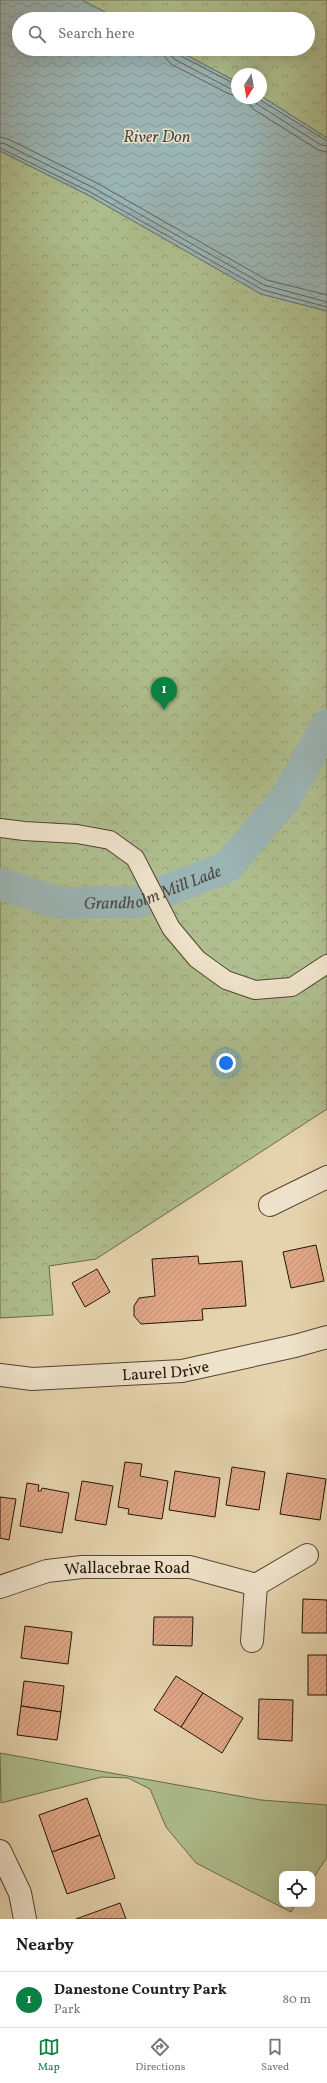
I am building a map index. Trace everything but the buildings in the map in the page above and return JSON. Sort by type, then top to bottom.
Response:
[{"type":"street","points":[[270,1205],[327,1177]]},
{"type":"street","name":"Laurel Drive","points":[[0,1375],[32,1379],[182,1372],[295,1346],[327,1337]]},
{"type":"street","points":[[252,1641],[256,1585],[307,1555]]},
{"type":"street","name":"Wallacebrae Road","points":[[0,1587],[47,1571],[82,1566],[190,1567],[256,1585]]},
{"type":"street","points":[[2,1861],[20,1892],[25,1919]]},
{"type":"lane","points":[[0,828],[24,832],[77,834],[110,840],[135,858],[171,928],[197,959],[226,980],[255,990],[292,987],[327,964]]},
{"type":"green space","points":[[82,0],[327,0],[327,138],[267,100],[267,68],[231,68],[231,79],[188,56],[315,56],[315,12],[105,12]]},
{"type":"green space","points":[[0,151],[88,195],[261,294],[327,311],[327,1109],[96,1259],[49,1266],[53,1315],[0,1318]]},
{"type":"green space","points":[[0,1753],[261,1800],[327,1805],[327,1857],[315,1875],[315,1871],[279,1871],[279,1906],[196,1863],[166,1827],[150,1789],[128,1778],[102,1777],[1,1803]]},
{"type":"green space","points":[[281,1907],[294,1907],[291,1912]]},
{"type":"water","name":"River Don","points":[[0,0],[82,0],[105,12],[12,12],[12,56],[188,56],[231,79],[231,104],[267,104],[267,100],[327,138],[327,311],[261,294],[88,195],[0,151]]},
{"type":"waterway","name":"Grandholm Mill Lade","points":[[0,884],[60,903],[137,902],[227,867],[286,798],[327,725]]},
{"type":"place","name":"Danestone Country Park","points":[[164,710]]}]
